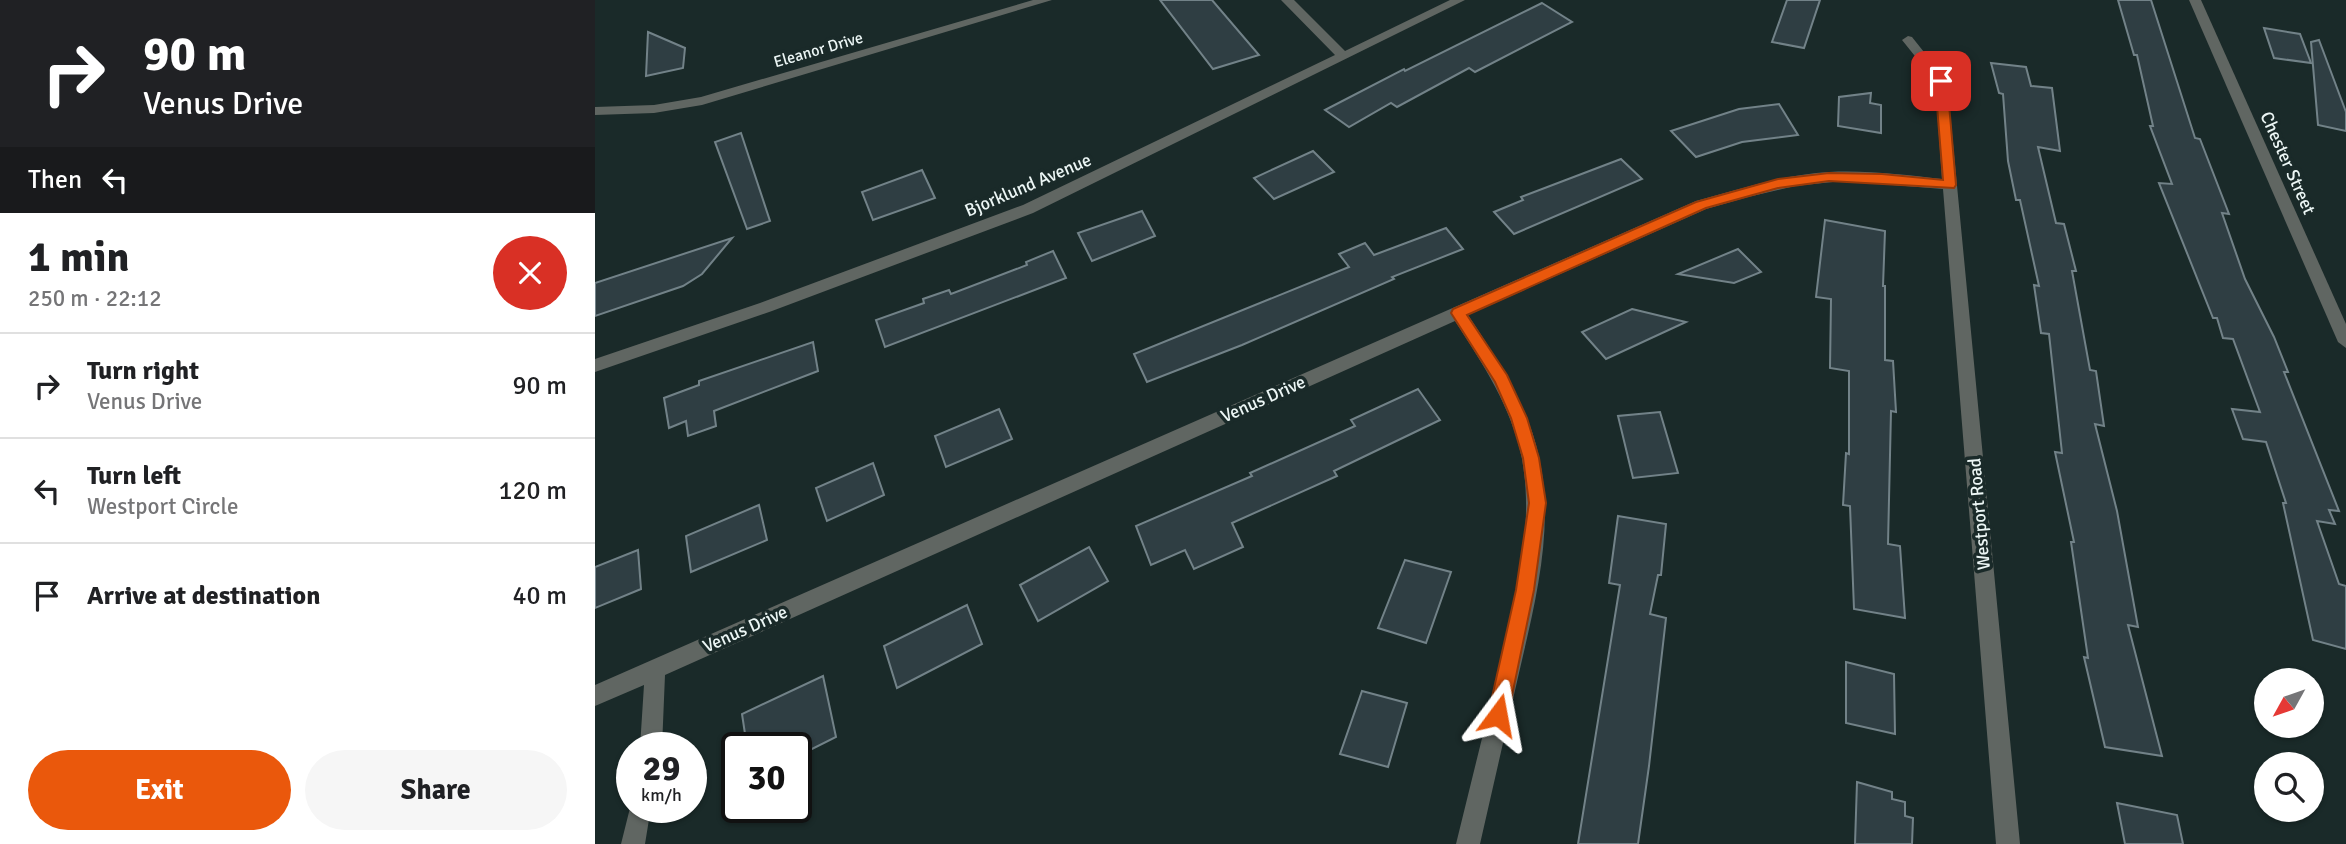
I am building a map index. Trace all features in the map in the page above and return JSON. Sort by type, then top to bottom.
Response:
[{"type":"street","name":"Eleanor Drive","points":[[595,111],[654,109],[702,101],[1046,0]]},
{"type":"street","points":[[1287,0],[1343,56]]},
{"type":"street","name":"Bjorklund Avenue","points":[[595,366],[766,307],[1028,209],[1459,0]]},
{"type":"street","name":"Chester Street","points":[[2195,0],[2346,342]]},
{"type":"street","name":"Westport Road","points":[[1908,40],[1941,81],[2008,844]]},
{"type":"street","name":"Venus Drive","points":[[595,696],[1701,205],[1778,184],[1829,177],[1882,178],[1950,185]]},
{"type":"street","points":[[1458,313],[1501,380],[1519,418],[1531,458],[1538,503],[1516,637],[1468,844]]},
{"type":"street","points":[[652,732],[655,670]]},
{"type":"street","points":[[633,844],[637,823]]},
{"type":"building","points":[[1160,0],[1212,0],[1259,55],[1213,69]]},
{"type":"building","points":[[1787,0],[1820,0],[1804,48],[1772,42]]},
{"type":"building","points":[[2118,0],[2151,0],[2195,138],[2200,139],[2229,214],[2222,213],[2245,279],[2274,337],[2288,372],[2284,372],[2339,511],[2329,510],[2335,524],[2317,521],[2339,584],[2346,586],[2346,649],[2313,640],[2283,503],[2286,503],[2266,442],[2243,439],[2232,409],[2260,412],[2233,339],[2223,338],[2217,318],[2213,318],[2159,183],[2172,184],[2150,126],[2153,126],[2137,55],[2134,55]]},
{"type":"building","points":[[1542,3],[1572,22],[1475,72],[1469,68],[1397,107],[1391,103],[1349,127],[1325,110],[1404,69],[1405,71]]},
{"type":"building","points":[[2264,28],[2300,34],[2311,63],[2274,58]]},
{"type":"building","points":[[648,32],[685,48],[683,68],[646,76]]},
{"type":"building","points":[[2319,40],[2346,112],[2346,131],[2318,125],[2311,42]]},
{"type":"building","points":[[1991,63],[2026,67],[2031,86],[2052,88],[2060,151],[2038,147],[2056,223],[2064,224],[2076,271],[2072,271],[2090,370],[2096,371],[2104,426],[2095,424],[2117,511],[2138,627],[2128,625],[2162,756],[2105,747],[2084,657],[2088,658],[2071,542],[2074,542],[2055,452],[2062,453],[2049,334],[2041,333],[2034,285],[2039,286],[2020,200],[2016,200],[2008,161],[2003,94],[1999,93]]},
{"type":"building","points":[[1871,93],[1870,103],[1881,105],[1881,133],[1838,126],[1839,97]]},
{"type":"building","points":[[1779,104],[1798,135],[1742,142],[1696,157],[1671,131],[1739,109]]},
{"type":"building","points":[[741,133],[770,221],[747,229],[715,142]]},
{"type":"building","points":[[1313,151],[1334,172],[1274,199],[1254,178]]},
{"type":"building","points":[[1621,159],[1642,179],[1514,234],[1494,212],[1523,200],[1521,197]]},
{"type":"building","points":[[922,170],[935,198],[873,220],[862,192]]},
{"type":"building","points":[[1142,211],[1155,236],[1092,261],[1078,233]]},
{"type":"building","points":[[1825,220],[1885,231],[1885,360],[1893,361],[1896,412],[1891,411],[1888,544],[1900,546],[1905,618],[1854,609],[1850,506],[1843,505],[1846,453],[1849,454],[1849,371],[1830,368],[1831,299],[1816,297]]},
{"type":"building","points":[[1446,228],[1463,249],[1392,277],[1394,279],[1242,345],[1147,382],[1134,354],[1349,267],[1339,254],[1365,243],[1374,255]]},
{"type":"building","points":[[732,238],[702,274],[683,286],[595,316],[595,283]]},
{"type":"building","points":[[1738,249],[1761,272],[1734,283],[1678,274]]},
{"type":"building","points":[[1053,251],[1066,278],[885,347],[876,320],[924,303],[923,299],[949,290],[951,294],[1027,265],[1026,262]]},
{"type":"building","points":[[1632,309],[1686,322],[1606,359],[1582,332]]},
{"type":"building","points":[[813,342],[818,371],[714,411],[716,426],[688,436],[686,421],[669,428],[664,398],[699,385],[699,381]]},
{"type":"building","points":[[1418,389],[1440,420],[1334,471],[1337,476],[1232,523],[1243,547],[1194,569],[1185,550],[1151,565],[1136,526],[1252,476],[1250,473],[1355,426],[1351,420]]},
{"type":"building","points":[[999,409],[1012,439],[946,467],[935,436]]},
{"type":"building","points":[[1660,412],[1678,473],[1633,478],[1618,416]]},
{"type":"building","points":[[873,463],[884,495],[827,521],[816,488]]},
{"type":"building","points":[[759,505],[767,540],[691,572],[686,536]]},
{"type":"building","points":[[1618,516],[1666,524],[1661,575],[1658,575],[1650,614],[1666,618],[1649,766],[1638,844],[1578,844],[1620,585],[1609,583]]},
{"type":"building","points":[[1089,547],[1108,581],[1038,621],[1020,585]]},
{"type":"building","points":[[638,550],[641,589],[595,608],[595,567]]},
{"type":"building","points":[[1405,560],[1451,572],[1426,643],[1378,628]]},
{"type":"building","points":[[967,605],[982,644],[897,688],[884,646]]},
{"type":"building","points":[[1846,662],[1894,674],[1895,734],[1846,723]]},
{"type":"building","points":[[823,676],[836,737],[812,749],[812,732],[745,732],[742,714]]},
{"type":"building","points":[[1362,691],[1407,703],[1388,767],[1340,754]]},
{"type":"building","points":[[1857,782],[1892,792],[1892,799],[1905,802],[1905,816],[1913,818],[1912,844],[1855,844]]},
{"type":"building","points":[[2117,803],[2177,815],[2183,844],[2125,844]]},
{"type":"route","points":[[1498,715],[1525,590],[1538,503],[1531,458],[1519,418],[1501,380],[1458,313],[1701,205],[1778,184],[1829,177],[1882,178],[1950,185],[1941,81]]}]
